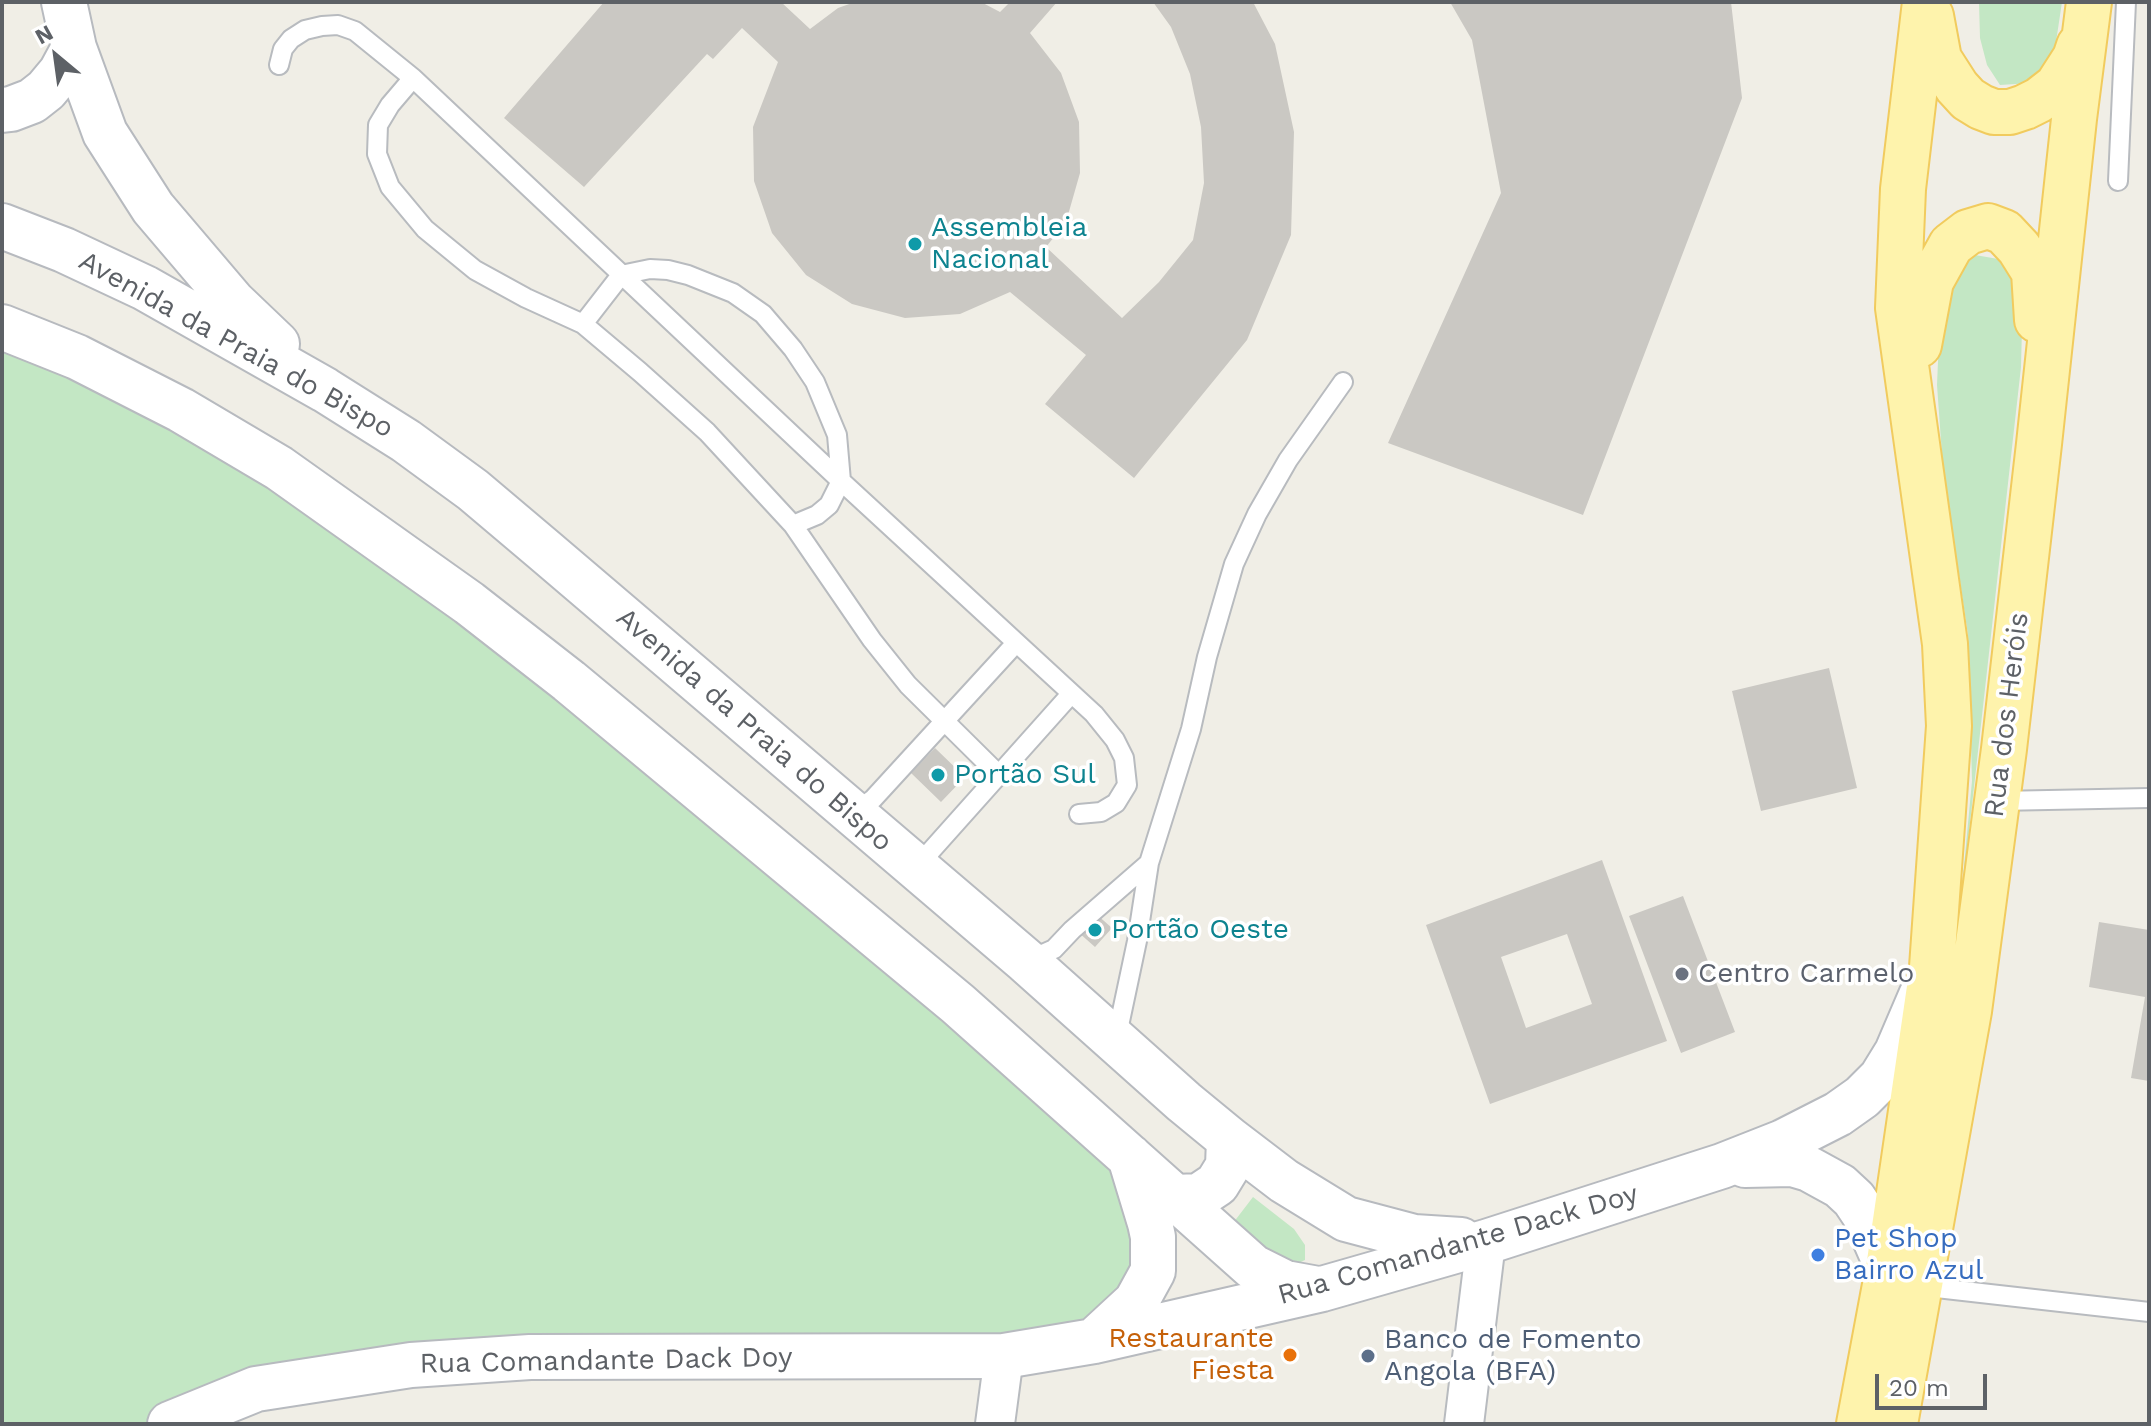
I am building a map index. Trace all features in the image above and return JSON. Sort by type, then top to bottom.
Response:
[{"type":"main road","points":[[1927,2],[1939,59],[1968,99],[1994,112],[2010,112],[2025,107],[2057,86],[2075,58],[2088,12]]},
{"type":"main road","name":"Rua dos Heróis","points":[[1895,1424],[1949,726],[1949,689],[1938,591],[1898,308],[1903,189],[1927,2]]},
{"type":"main road","name":"Rua dos Heróis","points":[[1859,1424],[1904,1277],[1969,1011],[1998,801],[2088,12]]},
{"type":"main road","points":[[1914,423],[1918,349],[1931,281],[1951,245],[1968,232],[1988,226],[2004,232],[2034,272],[2043,402]]},
{"type":"street","points":[[64,2],[74,48],[105,133],[153,208],[233,302],[325,390]]},
{"type":"street","points":[[2,110],[32,101],[46,90],[61,72],[74,48]]},
{"type":"street","name":"Avenida da Praia do Bispo","points":[[2,226],[64,250],[145,288],[325,390],[406,441],[473,490],[1026,961],[1184,1102],[1284,1181],[1346,1219],[1414,1237],[1486,1242]]},
{"type":"street","points":[[2,327],[77,357],[181,410],[279,468],[469,603],[569,681],[958,1004],[1253,1267],[1285,1283],[1322,1289]]},
{"type":"street","name":"Rua Comandante Dack Doy","points":[[170,1424],[256,1389],[411,1365],[530,1357],[1004,1356],[1094,1341],[1322,1289],[1486,1242],[1722,1166],[1783,1142],[1838,1114],[1881,1078],[1912,1021],[1932,967]]},
{"type":"street","points":[[1176,1197],[1199,1196],[1217,1184],[1228,1166],[1229,1139]]},
{"type":"street","points":[[1094,1341],[1136,1302],[1153,1271],[1153,1237],[1128,1154]]},
{"type":"street","name":"Rua Comandante Dack Doy","points":[[1722,1166],[1792,1164],[1840,1186],[1854,1199],[1904,1277]]},
{"type":"street","points":[[1464,1424],[1486,1242]]},
{"type":"street","points":[[995,1424],[1004,1356]]},
{"type":"lane","points":[[2118,181],[2126,2]]},
{"type":"lane","points":[[279,65],[283,49],[305,30],[338,25],[355,31],[413,78],[1094,714],[1115,740],[1124,758],[1127,785],[1116,803],[1101,812],[1079,814]]},
{"type":"lane","points":[[413,78],[378,125],[377,154],[390,187],[425,229],[475,270],[583,324],[707,432],[793,525],[872,640],[908,685],[998,774]]},
{"type":"lane","points":[[583,324],[621,275],[650,269],[688,275],[733,293],[763,314],[793,349],[815,382],[837,435],[841,481],[829,505],[817,515],[793,525]]},
{"type":"lane","points":[[1116,1040],[1135,954],[1149,863],[1191,729],[1210,644],[1234,564],[1257,514],[1288,460],[1343,382]]},
{"type":"lane","points":[[851,814],[873,799],[1016,643]]},
{"type":"lane","points":[[928,880],[929,853],[1071,694]]},
{"type":"lane","points":[[1998,801],[2149,798]]},
{"type":"lane","points":[[1026,961],[1054,949],[1149,863]]},
{"type":"lane","points":[[1904,1277],[2149,1312]]},
{"type":"green space","points":[[1979,2],[2062,2],[2056,42],[2047,69],[2031,83],[2000,85],[1987,65],[1980,38]]},
{"type":"green space","points":[[1975,255],[2004,260],[2023,288],[2021,367],[1958,930],[1972,781],[1968,635],[1943,469],[1937,385],[1939,338],[1948,295],[1959,269]]},
{"type":"green space","points":[[2,327],[279,468],[1128,1154],[1153,1237],[1106,1332],[530,1357],[170,1424],[2,1424]]},
{"type":"green space","points":[[1253,1197],[1294,1229],[1305,1245],[1305,1260],[1290,1267],[1230,1227]]},
{"type":"building","name":"Assembleia Nacional","points":[[604,2],[781,2],[810,29],[838,8],[855,2],[981,2],[1000,12],[1010,2],[1057,2],[1030,33],[1061,73],[1079,122],[1080,173],[1066,222],[1046,247],[1122,318],[1159,282],[1193,240],[1204,183],[1201,127],[1190,74],[1171,27],[1153,2],[1253,2],[1275,44],[1294,132],[1291,235],[1247,340],[1134,478],[1045,404],[1086,355],[1010,292],[960,314],[905,318],[852,304],[806,275],[772,233],[754,181],[753,127],[778,62],[742,28],[713,59],[707,54],[584,187],[504,118]]},
{"type":"building","points":[[1450,2],[1731,2],[1742,98],[1583,515],[1388,443],[1501,193],[1472,40]]},
{"type":"building","points":[[1829,668],[1857,788],[1761,811],[1732,691]]},
{"type":"building","name":"Portão Sul","points":[[935,748],[965,777],[941,802],[911,773]]},
{"type":"building","points":[[1602,860],[1667,1041],[1490,1104],[1426,925]],"holes":[[[1567,934],[1592,1004],[1526,1028],[1501,957]]]},
{"type":"building","name":"Centro Carmelo","points":[[1683,896],[1735,1032],[1681,1053],[1629,916]]},
{"type":"building","name":"Portão Oeste","points":[[1095,913],[1112,928],[1095,947],[1078,932]]},
{"type":"building","points":[[2099,922],[2149,930],[2149,1081],[2131,1078],[2145,997],[2089,987]]},
{"type":"place","name":"Assembleia Nacional","points":[[915,244]]},
{"type":"place","name":"Portão Sul","points":[[938,775]]},
{"type":"place","name":"Portão Oeste","points":[[1095,930]]},
{"type":"place","name":"Centro Carmelo","points":[[1682,974]]},
{"type":"place","name":"Pet Shop Bairro Azul","points":[[1818,1255]]},
{"type":"place","name":"Restaurante Fiesta","points":[[1290,1355]]},
{"type":"place","name":"Banco de Fomento Angola (BFA)","points":[[1368,1356]]}]
